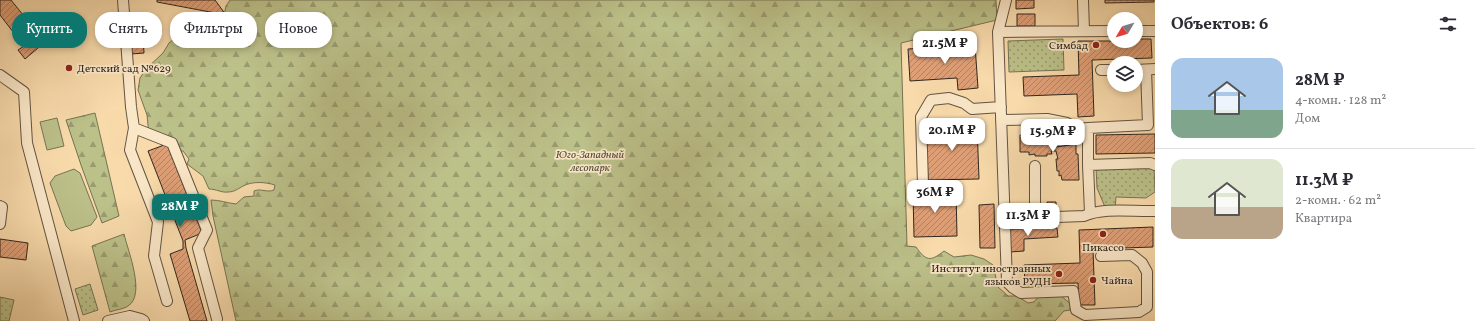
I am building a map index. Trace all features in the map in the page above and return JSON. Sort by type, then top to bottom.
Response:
[{"type":"lane","points":[[123,0],[134,128],[130,150],[158,222],[154,256],[167,301]]},
{"type":"lane","points":[[1006,0],[998,32],[1007,282],[1013,288],[1022,293],[1073,291],[1076,310],[1087,318],[1139,312],[1147,307],[1147,272],[1142,263],[1132,255],[1101,256]]},
{"type":"lane","points":[[1082,0],[1084,32]]},
{"type":"lane","points":[[1143,31],[1155,30]]},
{"type":"lane","points":[[998,32],[1107,31]]},
{"type":"lane","points":[[1101,70],[1107,70]]},
{"type":"lane","points":[[1001,120],[1047,119],[1067,123],[1078,129],[1148,125],[1146,70]]},
{"type":"lane","points":[[0,75],[24,92],[27,143],[74,321]]},
{"type":"lane","points":[[923,185],[921,117],[931,100],[949,98],[964,103],[972,109],[1001,107]]},
{"type":"lane","points":[[134,128],[172,143],[207,230],[198,248],[217,319]]},
{"type":"lane","points":[[1088,128],[1090,213]]},
{"type":"lane","points":[[1088,164],[1150,163],[1155,165]]},
{"type":"lane","points":[[1035,166],[1035,218]]},
{"type":"lane","points":[[0,206],[2,207],[0,224]]},
{"type":"lane","points":[[1005,219],[1084,216],[1090,213],[1103,211],[1155,212]]},
{"type":"lane","points":[[64,321],[70,309]]},
{"type":"lane","points":[[108,321],[130,319],[141,319],[144,321]]},
{"type":"green space","name":"Юго-Западный лесопарк","points":[[230,0],[996,0],[997,20],[901,43],[907,246],[916,247],[928,258],[935,257],[944,251],[954,257],[971,255],[984,259],[993,265],[998,287],[1008,296],[1017,296],[1028,303],[1034,302],[1039,296],[1061,296],[1071,304],[1070,310],[1064,311],[1055,321],[236,321],[213,216],[211,200],[236,204],[244,197],[254,196],[254,191],[274,190],[275,185],[263,183],[247,184],[230,192],[209,189],[203,176],[187,164],[189,159],[183,151],[164,147],[149,135],[147,115],[138,90],[140,78],[146,69],[163,53],[170,42],[170,48],[257,48],[257,12],[225,12],[226,6]]},
{"type":"green space","points":[[1063,39],[1064,70],[1009,72],[1008,41]]},
{"type":"green space","points":[[95,113],[119,216],[102,223],[66,120]]},
{"type":"green space","points":[[57,118],[64,146],[47,150],[40,122]]},
{"type":"green space","points":[[1096,167],[1154,168],[1155,192],[1146,198],[1116,197],[1115,210],[1105,207],[1097,188]]},
{"type":"green space","points":[[74,169],[80,173],[97,217],[91,225],[71,231],[66,226],[50,183],[55,176]]},
{"type":"green space","points":[[124,234],[132,261],[136,292],[133,300],[128,306],[110,312],[92,246]]},
{"type":"green space","points":[[90,284],[98,310],[83,315],[75,289]]},
{"type":"green space","points":[[0,297],[14,300],[9,321],[0,321]]},
{"type":"building","points":[[0,0],[11,0],[21,12],[12,12],[12,30],[0,15]]},
{"type":"building","points":[[157,0],[215,0],[224,12],[210,12],[157,2]]},
{"type":"building","points":[[1016,0],[1034,0],[1034,8],[1016,9]]},
{"type":"building","points":[[1105,0],[1154,0],[1154,2],[1105,3]]},
{"type":"building","points":[[1017,14],[1035,14],[1035,26],[1017,26]]},
{"type":"building","points":[[1143,39],[1151,39],[1152,58],[1143,58],[1143,56],[1107,56],[1107,60],[1092,60],[1094,116],[1078,117],[1077,94],[1024,96],[1023,77],[1079,75],[1078,41],[1107,41],[1107,48],[1143,48]]},
{"type":"building","points":[[975,45],[978,88],[958,90],[957,78],[910,81],[908,49]]},
{"type":"building","points":[[21,48],[38,48],[25,59],[18,50]]},
{"type":"building","points":[[131,48],[144,48],[144,53],[131,54]]},
{"type":"building","points":[[977,125],[979,179],[928,180],[926,126]]},
{"type":"building","points":[[1056,134],[1056,147],[1076,144],[1079,180],[1062,180],[1061,175],[1059,176],[1059,171],[1057,171],[1056,159],[1058,159],[1056,151],[1051,151],[1052,154],[1047,154],[1047,156],[1035,156],[1035,154],[1029,155],[1029,152],[1020,152],[1020,135]]},
{"type":"building","points":[[1155,134],[1155,153],[1096,154],[1096,135]]},
{"type":"building","points":[[167,144],[202,233],[185,240],[207,321],[190,321],[170,254],[183,249],[183,241],[148,151]]},
{"type":"building","points":[[956,191],[957,236],[914,237],[913,192]]},
{"type":"building","points":[[1047,202],[1056,202],[1056,212],[1048,212]]},
{"type":"building","points":[[994,204],[995,248],[980,248],[979,205]]},
{"type":"building","name":"Институт иностранных языков РУДН","points":[[1153,227],[1153,247],[1093,249],[1095,305],[1079,305],[1078,283],[1025,284],[1024,265],[1080,263],[1079,230]]},
{"type":"building","points":[[1057,228],[1058,237],[1024,239],[1024,251],[1010,252],[1009,229]]},
{"type":"building","points":[[0,239],[28,243],[26,260],[0,257]]},
{"type":"place","name":"Симбад","points":[[1096,45]]},
{"type":"place","name":"Детский сад №629","points":[[69,68]]},
{"type":"place","name":"Пикассо","points":[[1103,234]]},
{"type":"place","name":"Институт иностранных языков РУДН","points":[[1059,274]]},
{"type":"place","name":"Чайна","points":[[1093,280]]}]
